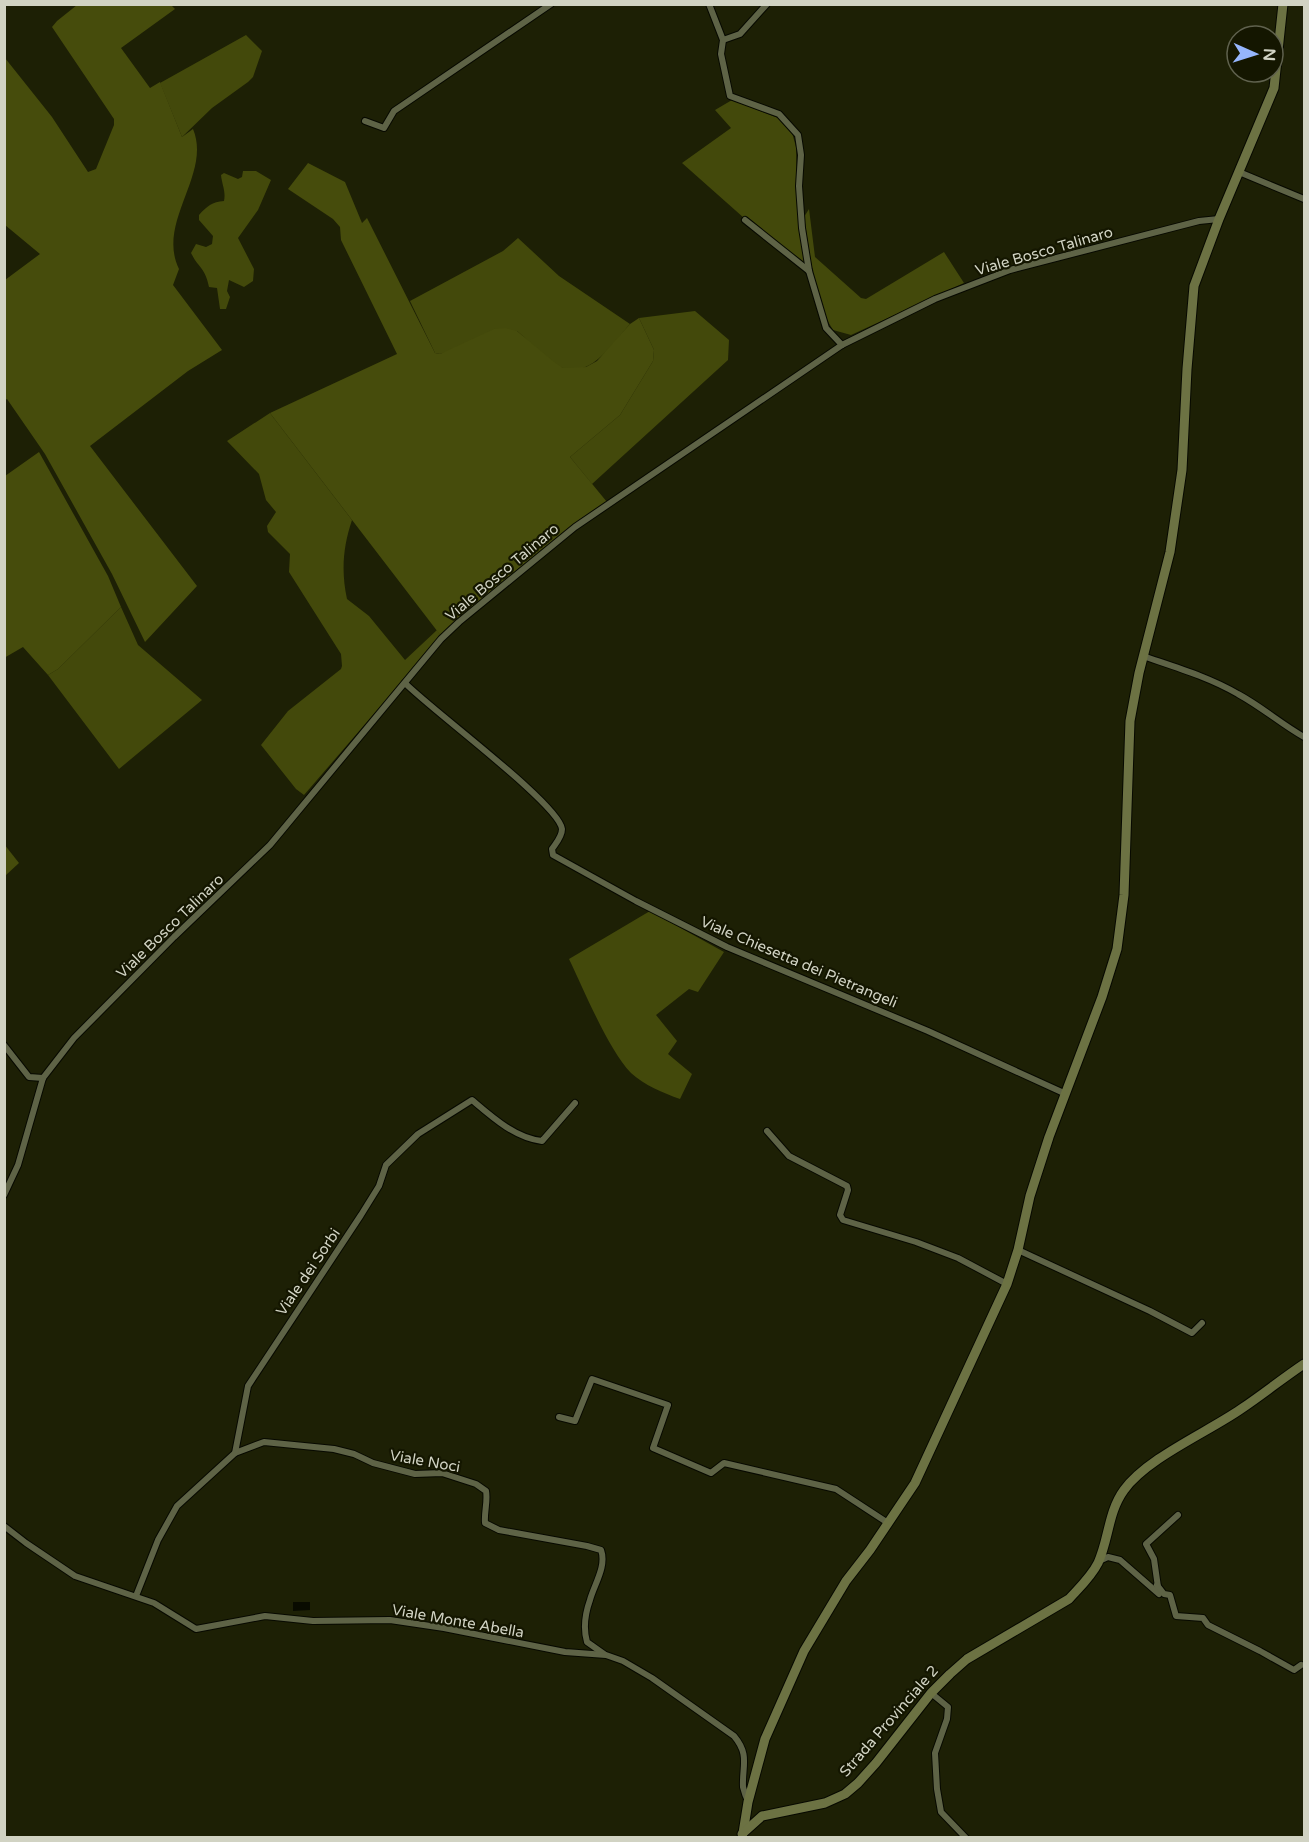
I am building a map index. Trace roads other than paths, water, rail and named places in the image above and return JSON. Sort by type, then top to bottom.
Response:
[{"type":"main road","points":[[742,1836],[748,1802],[765,1739],[804,1651],[846,1581],[915,1483],[1007,1284],[1048,1137],[1102,998],[1116,949],[1124,895],[1130,721],[1143,656],[1170,552],[1182,470],[1194,286],[1219,219],[1274,88],[1283,4]]},
{"type":"main road","name":"Strada Provinciale 2","points":[[742,1836],[762,1816],[825,1803],[845,1794],[876,1763],[931,1693],[967,1659],[1069,1599],[1098,1562],[1109,1523],[1125,1489],[1143,1472],[1240,1410],[1305,1364]]},
{"type":"street","points":[[365,121],[384,128],[394,111],[550,4]]},
{"type":"street","points":[[709,4],[723,40],[721,54],[730,96],[779,114],[798,135],[801,155],[799,186],[801,218],[810,271],[826,327],[842,345]]},
{"type":"street","points":[[723,40],[740,34],[767,4]]},
{"type":"street","points":[[1239,172],[1305,199]]},
{"type":"street","name":"Viale Bosco Talinaro","points":[[4,1195],[18,1165],[43,1078],[74,1038],[174,937],[270,845],[441,639],[575,527],[842,345],[935,299],[1010,270],[1199,221],[1219,219]]},
{"type":"street","points":[[745,220],[810,271]]},
{"type":"street","points":[[1143,656],[1237,693],[1272,714],[1283,725],[1305,737]]},
{"type":"street","name":"Viale Chiesetta dei Pietrangeli","points":[[405,683],[543,803],[560,824],[562,831],[552,849],[553,855],[636,901],[727,947],[918,1026],[1066,1094]]},
{"type":"street","points":[[4,1045],[29,1077],[43,1078]]},
{"type":"street","name":"Viale dei Sorbi","points":[[235,1453],[248,1386],[361,1215],[379,1186],[386,1165],[418,1134],[472,1100],[500,1123],[529,1140],[542,1141],[575,1102]]},
{"type":"street","points":[[767,1131],[789,1156],[847,1186],[848,1190],[840,1215],[843,1220],[916,1242],[958,1258],[1007,1284]]},
{"type":"street","points":[[1018,1250],[1150,1311],[1192,1334],[1202,1323]]},
{"type":"street","points":[[559,1418],[575,1421],[592,1379],[668,1405],[653,1448],[711,1473],[724,1463],[836,1489],[888,1523]]},
{"type":"street","name":"Viale Noci","points":[[235,1453],[264,1442],[334,1449],[354,1454],[373,1463],[415,1474],[442,1473],[477,1484],[486,1491],[485,1523],[499,1530],[601,1550],[603,1555],[601,1569],[589,1600],[584,1629],[587,1642],[606,1655]]},
{"type":"street","points":[[136,1596],[158,1540],[177,1506],[235,1453]]},
{"type":"street","points":[[1098,1562],[1108,1557],[1119,1560],[1159,1594],[1154,1559],[1146,1544],[1178,1515]]},
{"type":"street","name":"Viale Monte Abella","points":[[4,1526],[75,1575],[95,1584],[154,1603],[196,1629],[265,1616],[313,1621],[390,1620],[444,1628],[565,1652],[606,1655],[623,1661],[652,1678],[734,1736],[741,1744],[744,1753],[746,1764],[743,1787],[748,1802]]},
{"type":"street","points":[[1157,1586],[1164,1594],[1170,1595],[1176,1616],[1203,1618],[1208,1625],[1294,1671],[1301,1665]]},
{"type":"street","points":[[931,1693],[948,1707],[947,1719],[935,1753],[941,1812],[966,1838]]}]
